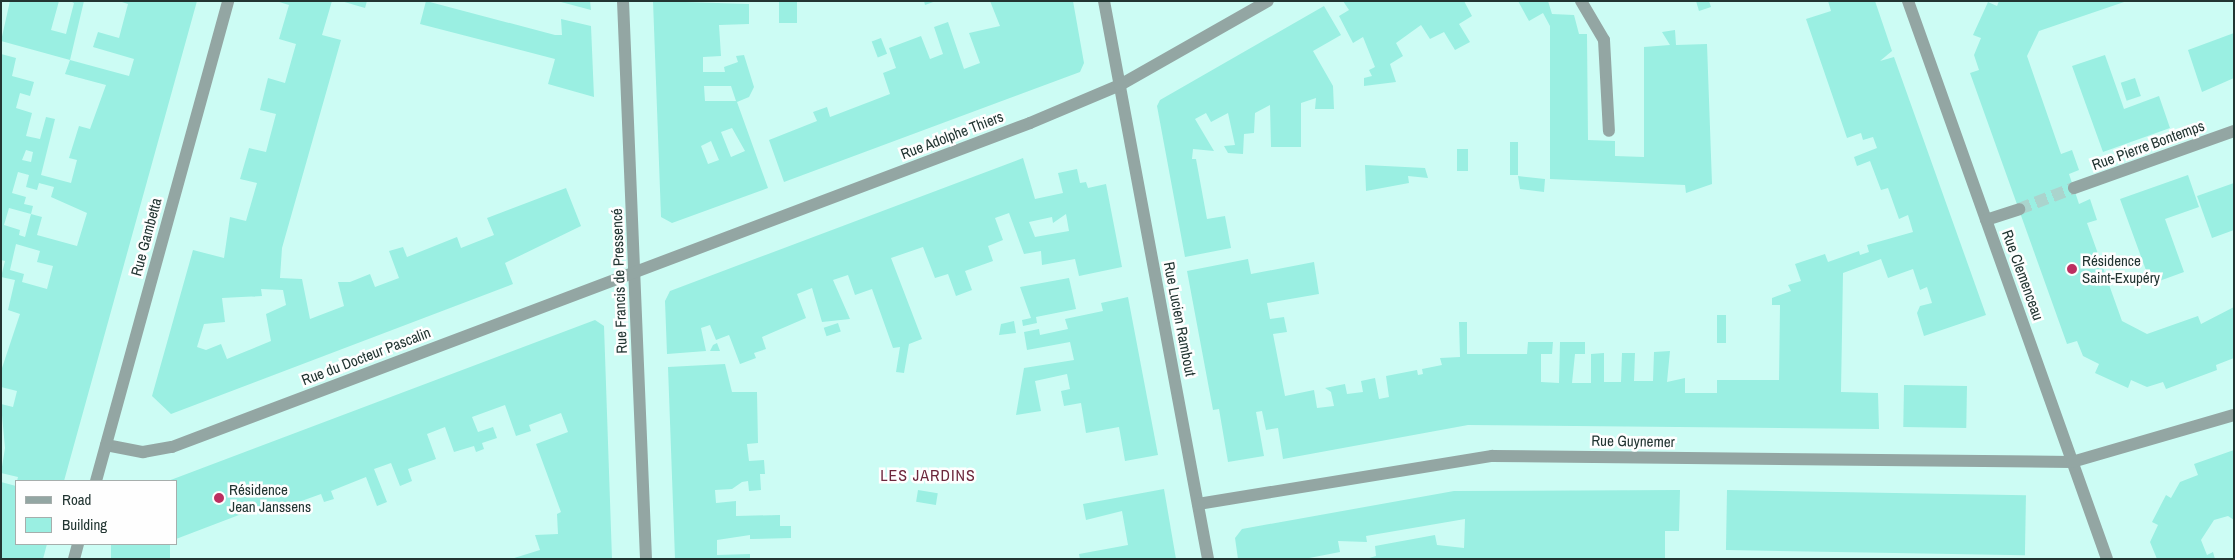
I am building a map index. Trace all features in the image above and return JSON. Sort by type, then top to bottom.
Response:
[{"type":"street","name":"Rue Gambetta","points":[[96,480],[228,1]]},
{"type":"street","name":"Rue Francis de Pressencé","points":[[623,1],[646,559]]},
{"type":"street","name":"Rue Lucien Rambout","points":[[1104,1],[1208,559]]},
{"type":"street","name":"Rue Adolphe Thiers","points":[[635,273],[1120,85],[1268,1]]},
{"type":"street","points":[[1581,1],[1604,40],[1609,131]]},
{"type":"street","name":"Rue Clemenceau","points":[[1908,1],[2107,559]]},
{"type":"street","name":"Rue Pierre Bontemps","points":[[2074,188],[2234,131]]},
{"type":"street","points":[[1986,220],[2019,209]]},
{"type":"street","name":"Rue du Docteur Pascalin","points":[[106,445],[143,452],[172,447],[635,273]]},
{"type":"street","name":"Rue Guynemer","points":[[1198,504],[1492,456],[2072,462],[2234,416]]},
{"type":"street","points":[[74,559],[78,545]]},
{"type":"building","points":[[10,1],[59,1],[51,30],[66,34],[74,3],[70,1],[84,1],[70,60],[1,41]]},
{"type":"building","points":[[119,1],[197,1],[64,480],[17,480],[18,477],[1,473],[5,448],[1,404],[13,407],[17,391],[1,387],[1,371],[20,314],[8,310],[15,280],[1,277],[5,261],[1,260],[1,54],[16,58],[12,76],[34,82],[30,96],[20,93],[16,108],[32,113],[26,136],[40,139],[46,117],[55,119],[41,175],[71,183],[77,160],[69,158],[79,126],[90,129],[106,85],[65,74],[70,60],[129,76],[134,59],[93,47],[98,32],[119,38],[128,4]],"holes":[[[26,150],[33,152],[31,162],[22,160]],[[18,172],[29,175],[26,187],[37,190],[39,183],[54,187],[51,197],[87,213],[77,246],[37,235],[42,217],[31,214],[33,206],[24,204],[26,197],[12,193]],[[9,208],[31,214],[25,237],[19,235],[20,230],[4,225]],[[16,244],[40,251],[37,262],[53,266],[47,289],[22,282],[24,274],[10,270]]]},
{"type":"building","points":[[276,1],[332,1],[322,35],[341,40],[282,248],[280,278],[302,279],[310,319],[344,306],[338,282],[350,282],[370,274],[375,287],[399,278],[389,251],[403,247],[407,257],[457,237],[461,248],[494,235],[487,218],[566,188],[581,226],[505,263],[513,284],[171,414],[152,396],[193,250],[224,258],[230,217],[246,221],[257,183],[240,179],[249,148],[266,152],[276,114],[260,110],[268,78],[285,83],[296,44],[279,39],[289,5]],"holes":[[[261,289],[283,290],[286,305],[266,314],[271,341],[227,359],[221,344],[206,350],[197,347],[204,324],[225,322],[222,298],[262,296]]]},
{"type":"building","points":[[341,1],[367,1],[365,8]]},
{"type":"building","points":[[426,1],[555,35],[562,35],[561,19],[591,26],[594,97],[548,84],[555,59],[420,24]]},
{"type":"building","points":[[590,1],[591,10],[561,2]]},
{"type":"building","points":[[653,1],[749,4],[749,24],[719,25],[721,56],[703,57],[703,72],[725,72],[724,67],[738,62],[736,56],[744,55],[754,87],[749,97],[737,102],[768,188],[672,223],[661,217]],"holes":[[[704,86],[731,86],[736,101],[705,101]],[[732,128],[745,151],[731,157],[721,132]],[[711,141],[719,160],[708,164],[701,146]]]},
{"type":"building","points":[[779,1],[797,1],[797,23],[779,23]]},
{"type":"building","points":[[924,1],[936,1],[925,5]]},
{"type":"building","points":[[990,1],[1073,1],[1084,63],[1080,72],[784,182],[769,140],[817,121],[813,112],[827,107],[830,117],[890,94],[883,73],[896,68],[889,48],[921,36],[930,59],[943,54],[934,27],[948,22],[964,69],[980,63],[969,33],[1000,26]]},
{"type":"building","points":[[1343,1],[1464,1],[1472,16],[1459,24],[1470,42],[1455,50],[1444,32],[1430,39],[1421,25],[1396,43],[1403,56],[1390,64],[1396,82],[1364,86],[1364,78],[1372,76],[1369,70],[1375,67],[1363,37],[1353,43],[1339,16],[1349,10]]},
{"type":"building","points":[[1518,1],[1548,1],[1552,14],[1574,15],[1579,34],[1587,34],[1588,140],[1615,141],[1615,156],[1644,157],[1644,47],[1670,45],[1662,32],[1675,30],[1676,45],[1707,44],[1712,184],[1686,193],[1685,185],[1550,179],[1550,26],[1543,13],[1529,21]]},
{"type":"building","points":[[1696,1],[1709,1],[1711,7],[1699,11]]},
{"type":"building","points":[[1828,1],[1875,1],[1892,51],[1880,61],[1894,57],[1986,315],[1924,336],[1917,313],[1920,306],[1932,303],[1927,287],[1920,290],[1913,269],[1888,278],[1881,259],[1843,273],[1841,392],[1878,393],[1879,429],[1468,425],[1283,459],[1278,428],[1266,430],[1262,411],[1256,412],[1264,456],[1228,462],[1219,409],[1213,410],[1187,271],[1248,259],[1251,274],[1314,262],[1319,294],[1267,303],[1270,319],[1284,317],[1287,332],[1273,334],[1285,396],[1314,390],[1317,408],[1334,406],[1331,392],[1325,388],[1345,384],[1347,394],[1363,392],[1361,381],[1375,378],[1379,399],[1389,397],[1386,376],[1417,370],[1418,375],[1423,374],[1422,369],[1442,365],[1440,358],[1460,357],[1459,322],[1467,322],[1467,354],[1527,354],[1528,342],[1553,342],[1552,354],[1541,354],[1541,382],[1559,383],[1560,342],[1585,342],[1585,354],[1575,354],[1572,383],[1591,383],[1591,354],[1604,353],[1604,382],[1621,382],[1622,353],[1635,353],[1634,381],[1653,381],[1654,352],[1670,351],[1667,382],[1685,378],[1685,393],[1717,393],[1717,380],[1779,380],[1780,305],[1772,305],[1772,298],[1791,291],[1788,285],[1801,281],[1795,264],[1825,254],[1828,262],[1859,251],[1860,255],[1869,252],[1867,245],[1913,232],[1908,215],[1899,219],[1888,188],[1881,190],[1870,161],[1857,166],[1854,157],[1877,148],[1873,137],[1863,140],[1861,133],[1847,138],[1806,19],[1831,11]]},
{"type":"building","points":[[1999,1],[2127,1],[2039,31],[2027,56],[2061,154],[2072,150],[2079,170],[2069,174],[2079,204],[2090,199],[2097,220],[2087,223],[2122,321],[2147,334],[2198,316],[2201,324],[2234,307],[2234,358],[2216,365],[2217,370],[2166,389],[2163,382],[2147,387],[2131,380],[2128,388],[2095,373],[2099,364],[2083,356],[2077,341],[2067,344],[1970,73],[1979,70],[1974,55],[1981,38],[1973,35],[1988,2],[1997,6]]},
{"type":"building","points":[[1324,6],[1341,35],[1313,51],[1333,86],[1334,109],[1315,109],[1316,98],[1301,103],[1301,147],[1271,147],[1270,105],[1255,113],[1254,133],[1244,134],[1243,154],[1228,153],[1224,146],[1235,145],[1228,113],[1211,122],[1206,113],[1195,119],[1214,151],[1193,149],[1192,159],[1196,159],[1207,219],[1225,216],[1231,248],[1185,257],[1157,106],[1160,100]]},
{"type":"building","points":[[2234,33],[2234,78],[2202,92],[2188,50]]},
{"type":"building","points":[[881,38],[887,54],[878,57],[872,42]]},
{"type":"building","points":[[2105,55],[2124,109],[2159,96],[2170,128],[2103,152],[2072,66]]},
{"type":"building","points":[[2135,78],[2141,96],[2127,101],[2121,83]]},
{"type":"building","points":[[1510,142],[1518,142],[1518,175],[1510,175]]},
{"type":"building","points":[[1457,149],[1468,149],[1468,171],[1457,171]]},
{"type":"building","points":[[1023,158],[1035,199],[1063,193],[1058,173],[1077,169],[1080,183],[1086,182],[1088,188],[1106,184],[1122,267],[1079,276],[1075,259],[1042,265],[1041,251],[1024,254],[1009,213],[995,218],[1003,240],[988,246],[993,261],[965,271],[972,290],[956,296],[948,274],[935,278],[923,247],[891,258],[922,339],[909,344],[904,373],[896,372],[900,347],[893,348],[872,289],[855,295],[848,275],[833,280],[850,319],[822,322],[812,288],[797,294],[806,318],[762,337],[766,349],[754,353],[756,358],[740,364],[729,335],[716,340],[710,325],[701,328],[706,351],[667,354],[665,301],[670,291]],"holes":[[[1066,214],[1069,231],[1035,237],[1029,222],[1052,217],[1053,223]]]},
{"type":"building","points":[[1365,165],[1425,168],[1428,178],[1408,176],[1409,183],[1366,191]]},
{"type":"building","points":[[2188,175],[2199,207],[2165,219],[2184,272],[2151,284],[2120,199]]},
{"type":"building","points":[[1518,176],[1545,179],[1544,192],[1520,189]]},
{"type":"building","points":[[2234,183],[2234,230],[2212,238],[2197,196]]},
{"type":"building","points":[[1069,278],[1076,309],[1036,317],[1037,323],[1023,326],[1022,320],[1031,318],[1020,287]]},
{"type":"building","points":[[1128,297],[1158,455],[1125,461],[1119,427],[1086,433],[1081,403],[1064,406],[1061,391],[1070,389],[1067,374],[1035,381],[1041,411],[1016,415],[1024,368],[1074,360],[1070,342],[1027,350],[1024,332],[1039,329],[1040,335],[1068,329],[1065,319],[1103,311],[1101,303]]},
{"type":"building","points":[[1717,315],[1726,315],[1726,343],[1717,343]]},
{"type":"building","points":[[595,320],[604,326],[612,559],[511,559],[540,550],[535,535],[558,534],[557,514],[561,512],[536,444],[568,432],[561,413],[529,425],[531,431],[516,436],[505,405],[472,417],[478,432],[493,427],[497,438],[482,443],[484,449],[476,452],[474,446],[454,452],[445,427],[427,434],[436,459],[408,469],[412,481],[400,486],[391,463],[374,469],[387,502],[377,506],[366,477],[331,491],[334,499],[324,502],[321,494],[268,513],[265,505],[178,538],[178,480],[171,480]]},
{"type":"building","points":[[1014,321],[1016,333],[999,335],[1001,324]]},
{"type":"building","points":[[838,323],[841,332],[827,336],[824,328]]},
{"type":"building","points":[[717,343],[720,351],[710,351],[713,345]]},
{"type":"building","points":[[725,364],[732,392],[757,392],[758,443],[747,444],[749,461],[764,460],[765,474],[760,474],[761,490],[749,491],[748,481],[742,482],[732,489],[715,490],[716,503],[736,501],[736,516],[780,515],[780,526],[791,526],[791,538],[750,539],[750,535],[717,540],[717,555],[750,554],[750,559],[675,559],[668,367]]},
{"type":"building","points":[[1904,385],[1967,386],[1966,428],[1903,427]]},
{"type":"building","points":[[2234,450],[2234,520],[2228,516],[2214,520],[2201,540],[2207,555],[2213,552],[2215,559],[2157,559],[2150,542],[2158,525],[2152,522],[2166,495],[2171,498],[2180,482],[2198,475],[2194,464]]},
{"type":"building","points":[[1,482],[15,486],[15,545],[47,545],[43,559],[1,559]]},
{"type":"building","points":[[1164,489],[1176,559],[1080,559],[1079,554],[1128,545],[1122,511],[1086,520],[1083,504]]},
{"type":"building","points":[[918,490],[938,493],[936,505],[916,502]]},
{"type":"building","points":[[1680,490],[1679,531],[1665,531],[1665,559],[1366,559],[1376,556],[1375,546],[1435,535],[1437,545],[1464,548],[1465,519],[1366,536],[1367,542],[1338,541],[1340,552],[1304,559],[1238,559],[1235,538],[1242,529],[1454,491]]},
{"type":"building","points":[[1727,490],[2026,495],[2025,555],[1726,550]]},
{"type":"building","points":[[111,545],[170,545],[170,559],[111,559]]},
{"type":"tunnel","points":[[2019,209],[2074,188]]},
{"type":"place","name":"Résidence Saint-Exupéry","points":[[2072,269]]},
{"type":"place","name":"Résidence Jean Janssens","points":[[219,498]]},
{"type":"district","name":"LES JARDINS","points":[[928,475]]}]
